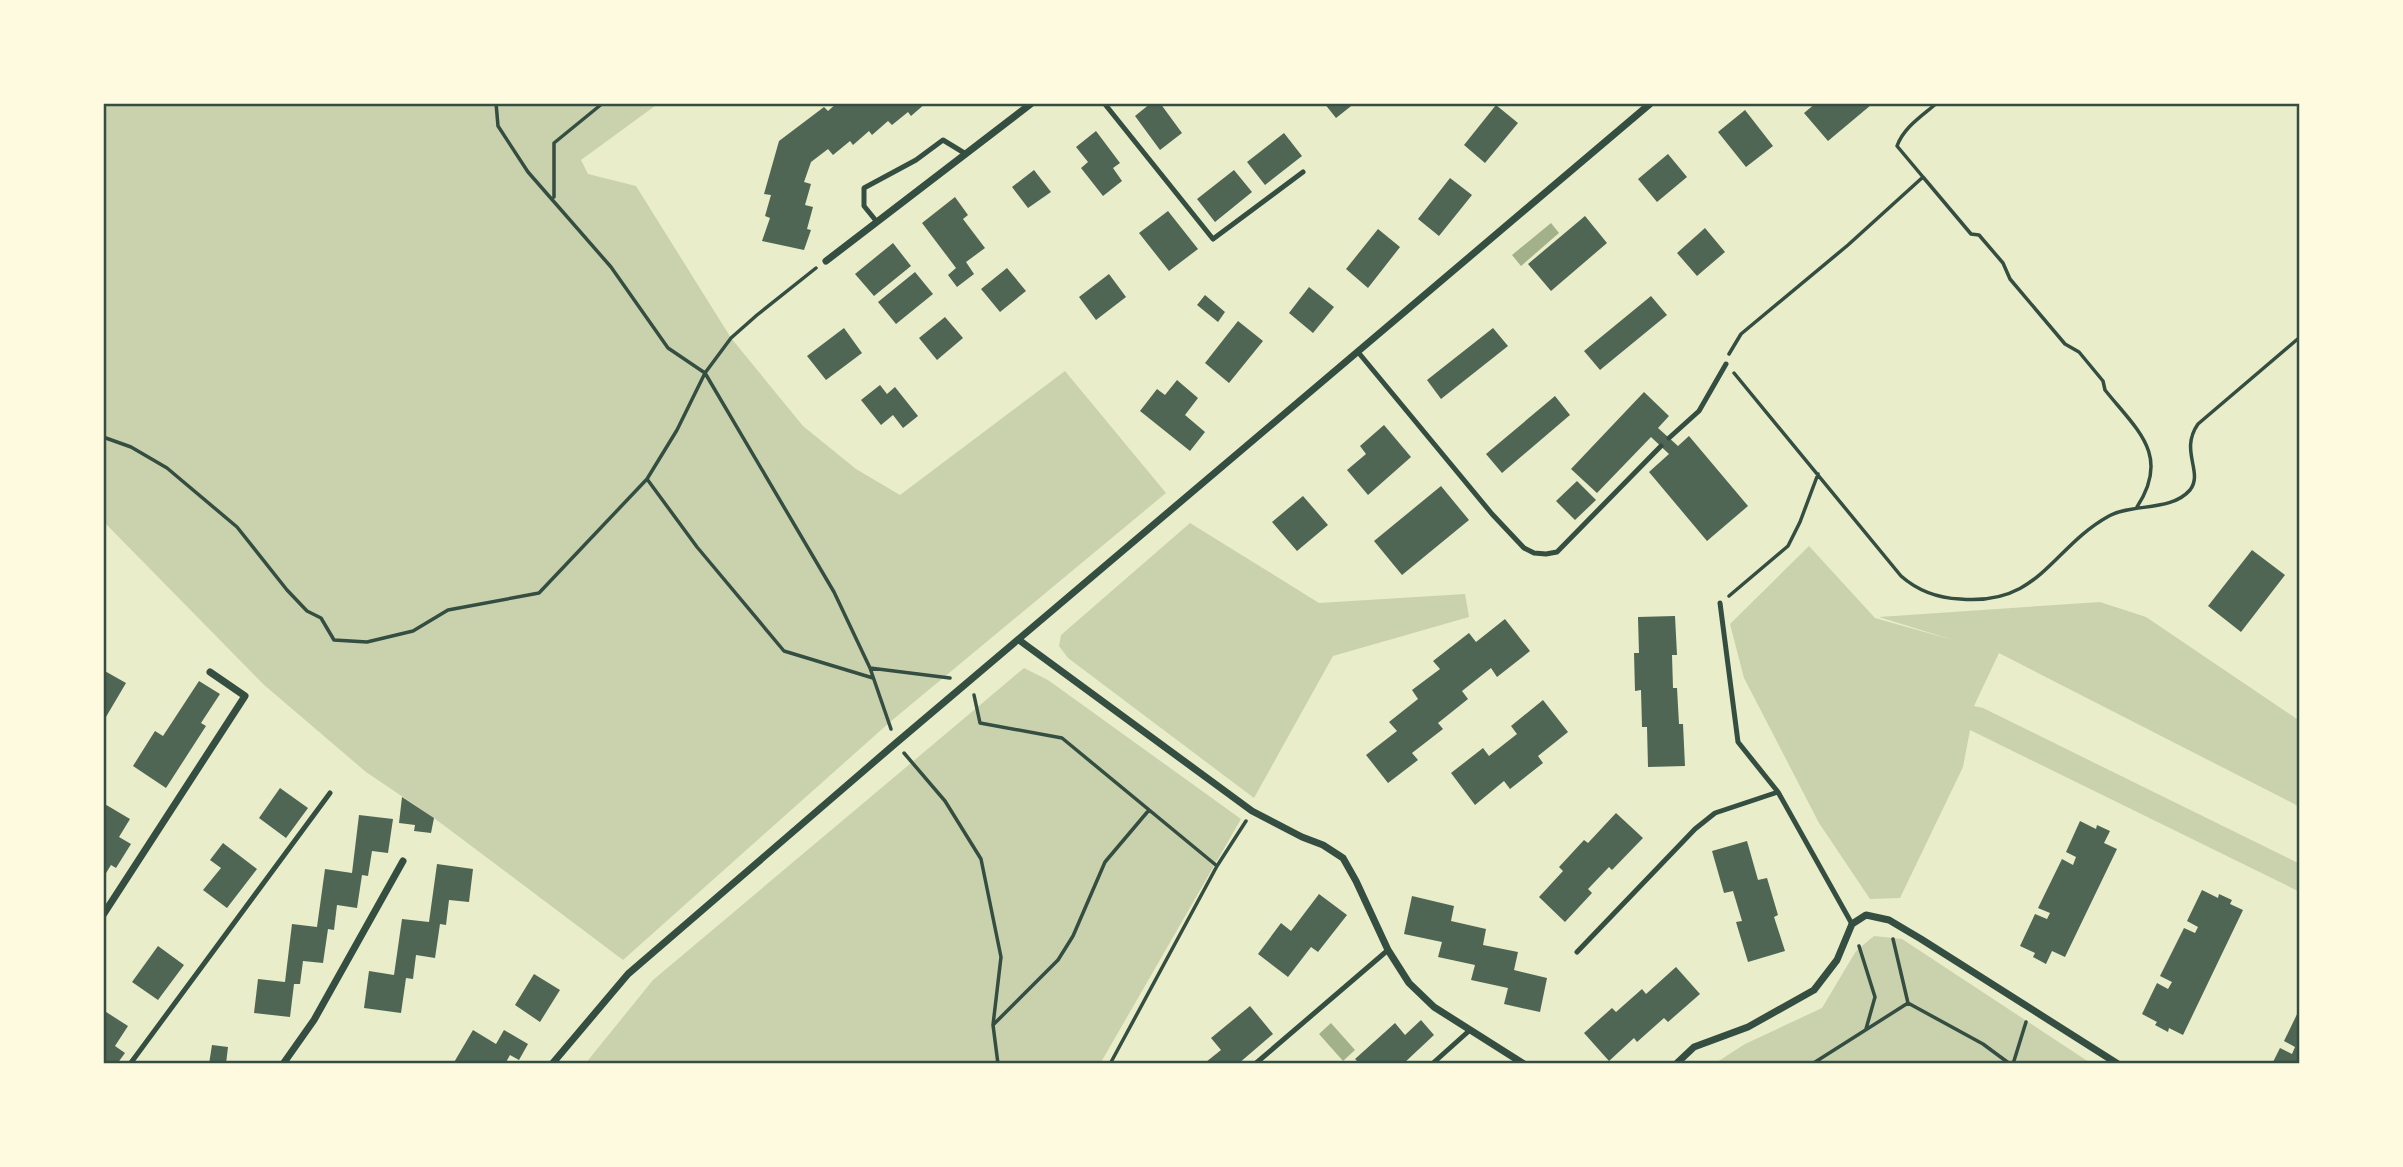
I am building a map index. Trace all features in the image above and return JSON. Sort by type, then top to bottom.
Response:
[{"type":"street","points":[[826,261],[1032,103]]},
{"type":"street","points":[[552,1064],[628,974],[896,743],[1651,103]]},
{"type":"street","points":[[1019,640],[1252,811],[1323,845],[1343,858],[1388,950],[1409,984],[1434,1007],[1524,1064]]},
{"type":"street","points":[[103,915],[245,696],[210,672]]},
{"type":"street","points":[[283,1064],[314,1020],[403,861]]},
{"type":"street","points":[[1676,1064],[1694,1047],[1748,1027],[1814,990],[1837,960],[1852,924],[1866,915],[1889,920],[2118,1064]]},
{"type":"lane","points":[[1104,103],[1213,239],[1303,172]]},
{"type":"lane","points":[[877,222],[863,206],[864,188],[916,160],[943,140],[966,154]]},
{"type":"lane","points":[[1358,352],[1492,514],[1524,548],[1534,553],[1557,552],[1661,446]]},
{"type":"lane","points":[[1669,438],[1699,411],[1726,364]]},
{"type":"lane","points":[[1720,603],[1738,742],[1778,792],[1852,924]]},
{"type":"lane","points":[[1577,953],[1695,830],[1715,813],[1778,792]]},
{"type":"lane","points":[[130,1064],[330,793]]},
{"type":"lane","points":[[1255,1064],[1388,950]]},
{"type":"lane","points":[[1432,1064],[1470,1030]]},
{"type":"path","points":[[496,103],[498,126],[528,172],[611,267],[668,348],[705,373],[834,592],[870,668],[896,743],[945,801],[981,859],[1001,957],[993,1025],[998,1064]]},
{"type":"path","points":[[554,200],[554,143],[603,103]]},
{"type":"path","points":[[1937,103],[1906,129],[1897,146],[1971,234],[1979,235],[2003,263],[2011,279],[2065,344],[2079,352],[2103,381],[2105,390],[2144,438],[2151,456],[2152,474],[2147,492],[2137,507]]},
{"type":"path","points":[[1923,177],[1848,245],[1741,334],[1729,353],[1726,364],[1901,576],[1927,593],[1951,599],[1985,599],[2020,590],[2045,572],[2097,523],[2112,515],[2137,507],[2161,504],[2187,493],[2194,483],[2190,438],[2198,424],[2300,337]]},
{"type":"path","points":[[103,437],[131,447],[167,468],[237,527],[306,611],[321,618],[334,640],[367,642],[412,631],[448,610],[538,593],[647,479],[677,430],[705,373],[731,338],[757,314],[826,261]]},
{"type":"path","points":[[1720,603],[1788,546],[1818,474]]},
{"type":"path","points":[[647,479],[697,547],[784,652],[873,678]]},
{"type":"path","points":[[870,668],[971,681],[980,723],[1062,738],[1217,866]]},
{"type":"path","points":[[993,1025],[1058,960],[1073,936],[1105,862],[1149,810]]},
{"type":"path","points":[[1110,1064],[1217,866],[1252,811]]},
{"type":"path","points":[[1889,920],[1908,1003],[1983,1044],[2012,1064],[2030,1008]]},
{"type":"path","points":[[1852,924],[1875,997],[1866,1030]]},
{"type":"path","points":[[1812,1064],[1908,1003]]},
{"type":"shaded area","points":[[103,103],[659,103],[581,160],[588,174],[636,186],[731,338],[803,426],[856,469],[900,495],[1065,371],[1166,493],[890,722],[623,960],[434,818],[366,772],[263,684],[103,521]]},
{"type":"shaded area","points":[[1551,223],[1559,233],[1521,266],[1512,255]]},
{"type":"shaded area","points":[[1190,523],[1319,603],[1465,594],[1469,617],[1333,656],[1254,798],[1068,658],[1059,646],[1061,635]]},
{"type":"shaded area","points":[[1809,546],[1875,618],[1953,640],[1879,617],[2100,602],[2146,617],[2300,721],[2300,807],[1999,653],[1974,706],[1983,708],[2300,864],[2300,892],[1970,730],[1963,767],[1900,898],[1870,899],[1819,823],[1744,678],[1730,624]]},
{"type":"shaded area","points":[[1024,668],[1048,680],[1241,819],[1100,1064],[585,1064],[653,980]]},
{"type":"shaded area","points":[[1874,936],[1902,939],[2092,1064],[1714,1064],[1745,1044],[1822,1008],[1856,951]]},
{"type":"shaded area","points":[[1331,1023],[1355,1050],[1343,1061],[1319,1034]]},
{"type":"building","points":[[837,103],[926,103],[911,116],[908,112],[892,125],[888,121],[872,135],[869,131],[853,145],[850,141],[833,155],[828,149],[811,162],[804,182],[811,184],[805,205],[813,207],[807,229],[811,230],[804,250],[762,241],[770,218],[765,216],[771,195],[764,194],[779,141],[824,107],[828,111]]},
{"type":"building","points":[[1151,103],[1160,103],[1182,133],[1160,150],[1135,116]]},
{"type":"building","points":[[1324,103],[1355,103],[1336,118]]},
{"type":"building","points":[[1816,103],[1871,105],[1828,141],[1804,113]]},
{"type":"building","points":[[1496,105],[1518,123],[1485,163],[1464,145]]},
{"type":"building","points":[[1745,110],[1773,146],[1746,167],[1718,132]]},
{"type":"building","points":[[1096,131],[1120,163],[1113,168],[1122,181],[1103,196],[1081,168],[1088,162],[1076,147]]},
{"type":"building","points":[[1284,133],[1302,156],[1265,185],[1247,162]]},
{"type":"building","points":[[1668,154],[1687,177],[1657,202],[1638,179]]},
{"type":"building","points":[[1034,170],[1051,192],[1028,208],[1012,187]]},
{"type":"building","points":[[1234,170],[1252,192],[1215,222],[1197,199]]},
{"type":"building","points":[[1450,178],[1472,195],[1439,236],[1418,219]]},
{"type":"building","points":[[955,197],[968,215],[963,219],[985,248],[966,262],[974,274],[957,287],[948,275],[956,268],[922,223]]},
{"type":"building","points":[[1168,211],[1198,249],[1169,271],[1139,233]]},
{"type":"building","points":[[1585,216],[1607,243],[1551,291],[1528,264]]},
{"type":"building","points":[[1705,228],[1725,252],[1697,276],[1677,253]]},
{"type":"building","points":[[1378,229],[1400,247],[1368,288],[1346,269]]},
{"type":"building","points":[[893,243],[911,266],[874,296],[855,274]]},
{"type":"building","points":[[1007,268],[1026,291],[1000,312],[981,289]]},
{"type":"building","points":[[915,272],[933,294],[896,324],[878,302]]},
{"type":"building","points":[[1109,274],[1126,297],[1096,320],[1079,297]]},
{"type":"building","points":[[1309,287],[1334,307],[1313,333],[1289,313]]},
{"type":"building","points":[[1205,295],[1225,312],[1218,322],[1197,305]]},
{"type":"building","points":[[1651,296],[1667,315],[1600,370],[1584,351]]},
{"type":"building","points":[[945,317],[963,338],[937,360],[919,338]]},
{"type":"building","points":[[1238,321],[1263,341],[1229,383],[1205,363]]},
{"type":"building","points":[[844,328],[862,353],[826,380],[807,356]]},
{"type":"building","points":[[1493,328],[1508,346],[1441,399],[1427,380]]},
{"type":"building","points":[[1177,380],[1198,398],[1185,415],[1205,432],[1190,451],[1140,411],[1157,389],[1165,395]]},
{"type":"building","points":[[880,385],[887,394],[895,387],[918,416],[903,428],[893,415],[881,425],[861,400]]},
{"type":"building","points":[[1644,392],[1669,416],[1658,428],[1678,446],[1689,436],[1748,506],[1707,541],[1649,472],[1669,454],[1651,437],[1597,493],[1571,469]]},
{"type":"building","points":[[1555,396],[1570,415],[1502,473],[1486,454]]},
{"type":"building","points":[[1384,425],[1411,457],[1368,495],[1347,470],[1366,454],[1360,446]]},
{"type":"building","points":[[1577,481],[1596,500],[1575,520],[1556,501]]},
{"type":"building","points":[[1441,486],[1469,520],[1402,575],[1374,541]]},
{"type":"building","points":[[1303,496],[1328,525],[1297,551],[1272,522]]},
{"type":"building","points":[[2252,550],[2285,575],[2241,632],[2208,606]]},
{"type":"building","points":[[1675,616],[1677,655],[1672,655],[1673,688],[1677,688],[1679,724],[1683,724],[1685,766],[1648,767],[1647,727],[1642,727],[1641,690],[1635,691],[1634,653],[1639,653],[1638,617]]},
{"type":"building","points":[[1505,619],[1530,651],[1497,677],[1491,668],[1462,691],[1468,699],[1438,723],[1443,729],[1412,753],[1418,760],[1388,783],[1366,755],[1397,731],[1389,722],[1418,699],[1412,690],[1440,669],[1433,661],[1469,633],[1476,642]]},
{"type":"building","points":[[103,670],[126,683],[103,722]]},
{"type":"building","points":[[199,681],[220,694],[201,723],[206,726],[166,788],[133,766],[155,731],[163,736]]},
{"type":"building","points":[[1543,700],[1568,732],[1538,756],[1543,763],[1510,789],[1504,781],[1475,805],[1451,773],[1483,748],[1489,756],[1517,734],[1511,726]]},
{"type":"building","points":[[280,788],[308,808],[286,838],[259,818]]},
{"type":"building","points":[[402,797],[434,818],[431,833],[414,831],[415,825],[399,823]]},
{"type":"building","points":[[103,803],[130,819],[119,837],[131,844],[116,868],[111,865],[103,878]]},
{"type":"building","points":[[1616,813],[1643,838],[1612,870],[1609,867],[1588,889],[1592,893],[1565,922],[1539,897],[1563,871],[1559,867],[1584,840],[1588,843]]},
{"type":"building","points":[[359,815],[393,819],[388,853],[372,851],[368,876],[362,875],[357,908],[337,905],[334,930],[328,929],[323,963],[303,961],[300,984],[294,984],[290,1017],[254,1013],[258,979],[285,982],[292,924],[317,927],[325,869],[352,873]]},
{"type":"building","points":[[2080,821],[2096,829],[2097,825],[2110,831],[2104,843],[2117,849],[2065,957],[2052,951],[2046,964],[2033,957],[2035,953],[2020,946],[2035,914],[2047,919],[2050,913],[2038,908],[2062,859],[2073,865],[2076,857],[2066,852]]},
{"type":"building","points":[[1747,841],[1758,880],[1767,878],[1778,915],[1774,917],[1785,951],[1748,962],[1736,922],[1742,921],[1733,891],[1724,893],[1712,851]]},
{"type":"building","points":[[223,843],[257,869],[227,908],[203,890],[221,868],[210,860]]},
{"type":"building","points":[[437,864],[473,869],[469,902],[449,900],[446,925],[440,924],[435,958],[416,955],[413,979],[406,978],[401,1013],[364,1008],[369,971],[394,975],[402,919],[429,922]]},
{"type":"building","points":[[2202,890],[2218,898],[2219,894],[2232,900],[2230,904],[2243,910],[2183,1035],[2169,1028],[2168,1032],[2142,1014],[2157,983],[2168,989],[2172,982],[2160,976],[2184,928],[2195,933],[2198,927],[2187,921]]},
{"type":"building","points":[[1319,894],[1347,915],[1318,952],[1311,947],[1288,977],[1258,954],[1281,923],[1291,931]]},
{"type":"building","points":[[1412,896],[1454,906],[1451,921],[1486,929],[1483,945],[1518,952],[1514,970],[1547,978],[1540,1012],[1504,1004],[1508,988],[1471,980],[1475,965],[1438,957],[1442,942],[1404,934]]},
{"type":"building","points":[[158,946],[184,965],[158,1000],[132,982]]},
{"type":"building","points":[[1676,967],[1700,994],[1668,1022],[1664,1018],[1637,1042],[1634,1038],[1609,1061],[1584,1033],[1612,1008],[1616,1012],[1642,989],[1646,994]]},
{"type":"building","points":[[534,974],[560,990],[540,1022],[515,1005]]},
{"type":"building","points":[[1250,1006],[1273,1034],[1238,1064],[1208,1064],[1206,1062],[1221,1050],[1211,1038]]},
{"type":"building","points":[[2300,1008],[2300,1064],[2272,1064],[2280,1048],[2292,1054],[2295,1047],[2284,1041]]},
{"type":"building","points":[[103,1010],[128,1026],[115,1046],[125,1053],[117,1064],[110,1064],[103,1059]]},
{"type":"building","points":[[1421,1020],[1434,1035],[1403,1064],[1360,1064],[1355,1059],[1395,1023],[1405,1035]]},
{"type":"building","points":[[473,1030],[496,1044],[504,1030],[528,1044],[519,1060],[510,1055],[505,1064],[453,1064]]},
{"type":"building","points":[[212,1045],[228,1047],[226,1064],[209,1064]]}]
